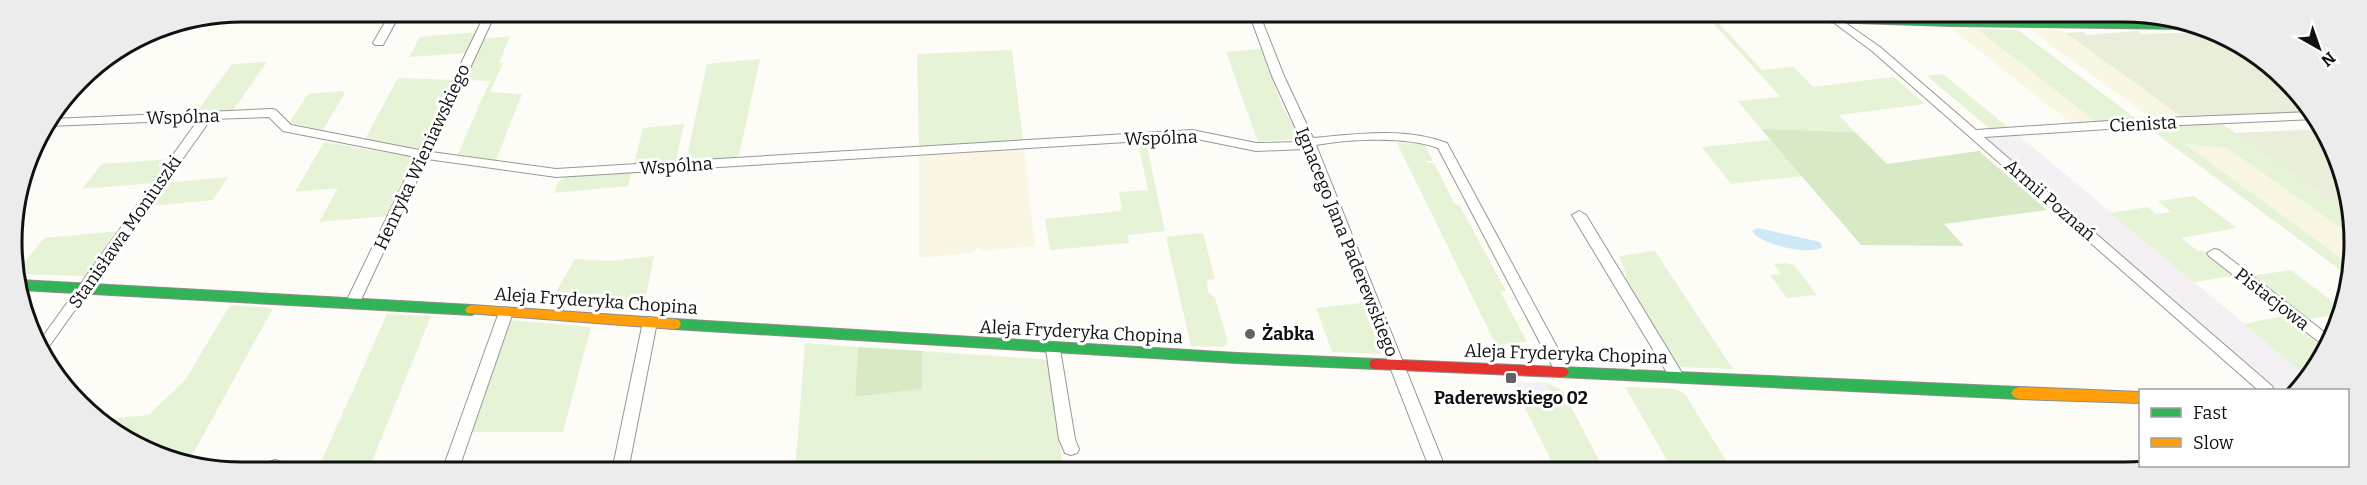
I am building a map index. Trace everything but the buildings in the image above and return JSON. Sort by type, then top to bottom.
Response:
[{"type":"street","points":[[379,43],[391,22]]},
{"type":"street","name":"Henryka Wieniawskiego","points":[[353,302],[486,22]]},
{"type":"street","name":"Ignacego Jana Paderewskiego","points":[[1257,22],[1278,76],[1309,143],[1435,462]]},
{"type":"street","name":"Armii Poznań","points":[[1840,22],[1876,50],[2266,389]]},
{"type":"street","points":[[1984,22],[2160,25]]},
{"type":"street","name":"Wspólna","points":[[58,123],[272,113],[287,128],[424,155],[556,173],[1192,134],[1256,147],[1355,138],[1420,139],[1443,146],[1563,373]]},
{"type":"street","name":"Stanisława Moniuszki","points":[[46,342],[207,116]]},
{"type":"street","name":"Cienista","points":[[1973,134],[2138,123],[2304,116]]},
{"type":"street","points":[[1579,215],[1677,377]]},
{"type":"street","name":"Pistacjowa","points":[[2214,253],[2323,338]]},
{"type":"street","name":"Aleja Fryderyka Chopina","points":[[27,285],[353,302],[1053,349],[2139,398]]},
{"type":"street","points":[[453,462],[506,312]]},
{"type":"street","points":[[622,462],[650,322]]},
{"type":"street","points":[[1053,349],[1067,440],[1071,449]]},
{"type":"shaded area","points":[[1977,29],[2096,122],[2072,124],[1953,30]]},
{"type":"shaded area","points":[[2030,30],[2062,30],[2182,117],[2158,119],[2146,114]]},
{"type":"shaded area","points":[[2017,134],[2302,372],[2292,386],[2276,388],[1982,137]]},
{"type":"shaded area","points":[[2183,143],[2227,148],[2344,230],[2344,260]]},
{"type":"shaded area","points":[[1024,149],[1035,246],[984,251],[978,248],[971,253],[919,258],[919,156]]},
{"type":"shaded area","points":[[1513,382],[1547,383],[1556,403],[1552,406],[1524,406]]},
{"type":"green space","points":[[1712,22],[1718,22],[1762,70],[1794,67],[1813,87],[1894,77],[1925,104],[1839,115],[1855,132],[1761,129],[1738,101],[1781,97]]},
{"type":"green space","points":[[1977,29],[2018,30],[2138,120],[2096,122]]},
{"type":"green space","points":[[2138,31],[2142,34],[2190,33],[2209,39],[2247,60],[2270,77],[2302,114],[2220,118],[2182,117],[2066,33],[2083,32],[2087,35]]},
{"type":"green space","points":[[478,32],[468,53],[409,57],[420,37]]},
{"type":"green space","points":[[510,36],[499,63],[503,63],[490,92],[522,94],[496,160],[458,154],[490,81],[464,80],[483,39]]},
{"type":"green space","points":[[1261,49],[1282,106],[1298,134],[1293,139],[1258,142],[1226,52]]},
{"type":"green space","points":[[1012,50],[1023,141],[919,147],[917,54]]},
{"type":"green space","points":[[760,59],[739,155],[734,158],[686,161],[707,64]]},
{"type":"green space","points":[[267,62],[233,110],[199,112],[198,110],[232,64]]},
{"type":"green space","points":[[1943,74],[2009,128],[1990,129],[1927,76]]},
{"type":"green space","points":[[398,78],[455,80],[422,149],[364,141]]},
{"type":"green space","points":[[342,91],[345,93],[323,130],[289,123],[308,94]]},
{"type":"green space","points":[[2221,123],[2342,208],[2344,230],[2227,148],[2185,144],[2344,260],[2343,272],[2146,126]]},
{"type":"green space","points":[[684,124],[676,160],[634,164],[643,128]]},
{"type":"green space","points":[[1761,129],[1855,132],[1887,164],[1979,151],[2047,210],[1944,224],[1964,246],[1861,245]]},
{"type":"green space","points":[[2313,129],[2328,158],[2342,208],[2235,133]]},
{"type":"green space","points":[[1771,140],[1803,176],[1731,184],[1702,147]]},
{"type":"green space","points":[[324,142],[417,158],[389,216],[319,222],[338,188],[295,192]]},
{"type":"green space","points":[[1146,142],[1165,231],[1128,235],[1129,243],[1050,250],[1045,219],[1122,211],[1119,192],[1148,190],[1138,143]]},
{"type":"green space","points":[[1397,143],[1424,144],[1433,161],[1426,161],[1427,163],[1434,163],[1454,203],[1460,206],[1506,291],[1500,291],[1527,342],[1496,345]]},
{"type":"green space","points":[[172,159],[154,183],[82,189],[102,164]]},
{"type":"green space","points":[[631,173],[628,186],[554,193],[558,182],[567,177]]},
{"type":"green space","points":[[228,177],[213,200],[149,206],[165,183]]},
{"type":"green space","points":[[2194,196],[2237,228],[2181,238],[2198,251],[2203,251],[2233,276],[2194,282],[2110,213],[2148,207],[2156,214],[2171,212],[2158,201]]},
{"type":"green space","points":[[120,231],[88,276],[25,274],[23,263],[44,238]]},
{"type":"green space","points":[[1203,233],[1215,279],[1207,280],[1208,292],[1215,298],[1228,342],[1223,347],[1191,346],[1166,237]]},
{"type":"green space","points":[[1655,251],[1733,369],[1677,367],[1625,284],[1626,274],[1619,256]]},
{"type":"green space","points":[[654,256],[644,306],[639,309],[550,302],[575,259],[609,261]]},
{"type":"green space","points":[[1774,264],[1794,265],[1817,295],[1787,298],[1770,275],[1781,274]]},
{"type":"green space","points":[[2291,270],[2336,304],[2332,315],[2303,320],[2250,276]]},
{"type":"green space","points":[[1362,303],[1382,354],[1332,352],[1316,308]]},
{"type":"green space","points":[[233,305],[273,308],[192,456],[145,440],[111,418],[149,415],[186,379],[228,308]]},
{"type":"green space","points":[[387,314],[431,316],[372,462],[321,462]]},
{"type":"green space","points":[[2283,316],[2319,345],[2302,372],[2244,324]]},
{"type":"green space","points":[[509,320],[591,327],[563,432],[471,432]]},
{"type":"green space","points":[[805,343],[858,347],[855,397],[922,389],[922,351],[1050,360],[1062,462],[994,462],[994,460],[978,462],[796,462]]},
{"type":"green space","points":[[858,347],[922,351],[922,389],[855,397]]},
{"type":"green space","points":[[1547,383],[1563,391],[1600,462],[1552,462],[1524,406],[1552,406],[1556,403]]},
{"type":"green space","points":[[1625,387],[1675,389],[1685,394],[1727,462],[1668,462]]},
{"type":"water","points":[[1758,228],[1820,242],[1822,247],[1807,250],[1774,244],[1752,231]]},
{"type":"traffic: fast","points":[[1918,22],[2161,26]]},
{"type":"traffic: fast","points":[[27,285],[472,310]]},
{"type":"traffic: fast","points":[[674,324],[1237,358],[1376,364]]},
{"type":"traffic: fast","points":[[1561,372],[2019,393]]},
{"type":"traffic: slow","points":[[472,310],[674,324]]},
{"type":"traffic: slow","points":[[2019,393],[2139,398]]},
{"type":"traffic: jam","points":[[1376,364],[1561,372]]},
{"type":"place","name":"Żabka","points":[[1250,334]]},
{"type":"place","name":"Paderewskiego 02","points":[[1511,378]]}]
